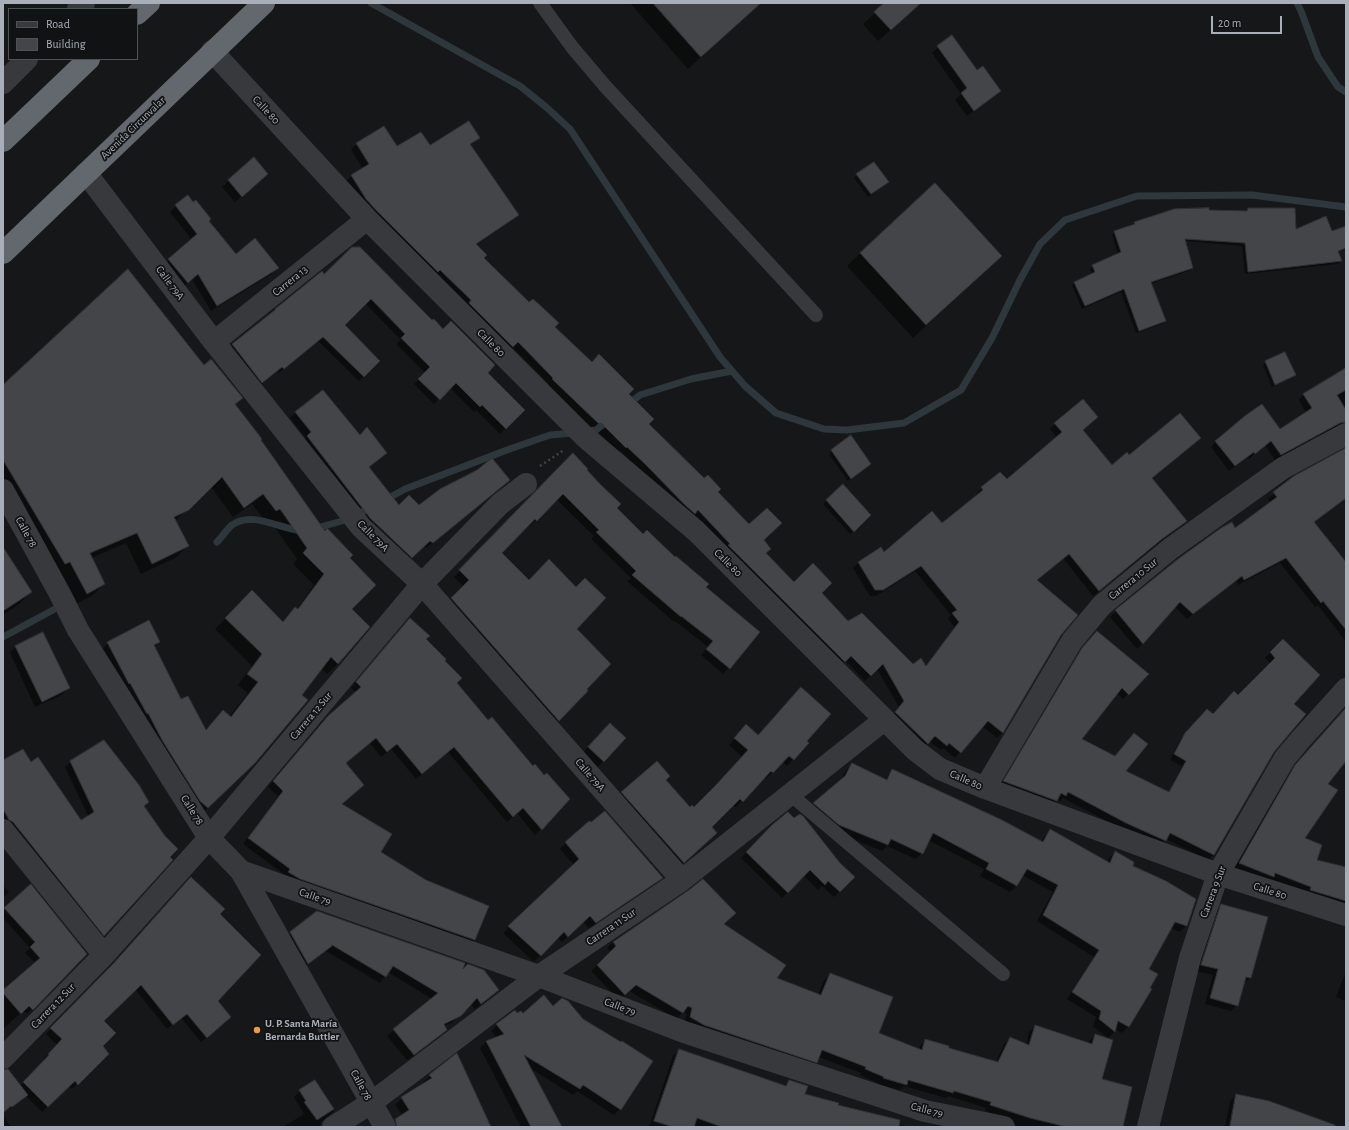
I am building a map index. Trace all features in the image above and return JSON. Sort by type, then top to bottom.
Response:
[{"type":"highway","points":[[138,13],[149,3]]},
{"type":"highway","name":"Avenida Circunvalar","points":[[3,253],[212,51],[264,3]]},
{"type":"highway","points":[[3,142],[88,60]]},
{"type":"street","name":"Calle 80","points":[[212,51],[366,219],[579,431],[696,531],[915,750],[940,769],[985,788],[1218,874],[1346,915]]},
{"type":"street","points":[[3,83],[27,60]]},
{"type":"street","name":"Calle 79A","points":[[86,173],[214,342],[361,527],[422,584],[682,880]]},
{"type":"street","name":"Carrera 13","points":[[214,342],[366,219]]},
{"type":"street","name":"Carrera 10 Sur","points":[[985,788],[1072,640],[1102,605],[1170,549],[1283,468],[1346,434]]},
{"type":"street","name":"Carrera 12 Sur","points":[[3,1058],[104,955],[209,838],[422,584],[500,504],[526,484]]},
{"type":"street","name":"Calle 78","points":[[3,490],[78,630],[209,838],[241,871],[385,1127]]},
{"type":"street","name":"Carrera 9 Sur","points":[[1148,1127],[1190,958],[1218,874],[1285,758],[1346,690]]},
{"type":"street","name":"Carrera 11 Sur","points":[[333,1127],[371,1103],[539,976],[682,880],[884,720]]},
{"type":"street","points":[[3,830],[104,955]]},
{"type":"street","name":"Calle 79","points":[[241,871],[539,976],[684,1032],[925,1111],[1004,1127]]},
{"type":"lane","points":[[540,3],[572,47],[605,86],[816,315]]},
{"type":"lane","points":[[791,794],[1003,974]]},
{"type":"path","points":[[526,484],[541,466],[568,447],[579,431]]},
{"type":"building","points":[[653,3],[761,3],[701,57]]},
{"type":"building","points":[[884,3],[921,3],[891,30],[874,12]]},
{"type":"building","points":[[952,35],[977,70],[983,66],[1001,91],[974,111],[961,93],[967,88],[937,46]]},
{"type":"building","points":[[469,121],[480,138],[470,144],[519,215],[476,244],[487,255],[484,258],[529,302],[533,299],[559,323],[555,327],[592,362],[599,354],[634,389],[629,394],[654,419],[649,424],[704,478],[708,475],[721,489],[718,492],[749,524],[767,508],[782,523],[764,540],[771,549],[766,553],[794,582],[813,563],[832,583],[822,593],[848,621],[862,613],[913,664],[921,658],[926,666],[959,622],[952,613],[957,610],[921,566],[883,590],[875,590],[858,562],[881,547],[884,552],[932,511],[942,523],[983,490],[981,487],[1000,472],[1007,479],[1062,432],[1054,423],[1083,399],[1098,417],[1083,430],[1112,465],[1127,452],[1129,455],[1180,413],[1201,438],[1152,478],[1187,521],[1162,539],[1099,591],[1069,554],[1037,580],[1078,615],[1061,635],[1003,733],[988,721],[961,753],[949,743],[947,746],[935,736],[928,744],[895,712],[904,701],[883,664],[871,676],[851,656],[845,662],[728,545],[730,544],[698,510],[695,514],[684,504],[627,447],[626,448],[601,423],[599,424],[552,379],[553,378],[518,342],[513,347],[469,303],[471,300],[440,270],[438,272],[376,210],[366,199],[351,175],[369,164],[356,143],[384,126],[397,146],[421,132],[430,145]]},
{"type":"building","points":[[254,157],[268,174],[242,197],[228,180]]},
{"type":"building","points":[[874,162],[889,182],[871,194],[856,174]]},
{"type":"building","points":[[935,183],[1002,256],[926,325],[860,253]]},
{"type":"building","points":[[188,195],[193,202],[196,200],[211,219],[209,221],[236,254],[255,238],[279,268],[217,306],[198,274],[188,283],[168,259],[197,234],[175,205]]},
{"type":"building","points":[[1209,208],[1209,210],[1247,211],[1248,208],[1295,208],[1296,229],[1326,216],[1332,231],[1346,226],[1346,248],[1338,251],[1342,261],[1248,272],[1245,243],[1185,239],[1193,268],[1151,282],[1166,321],[1139,331],[1124,289],[1085,306],[1074,282],[1095,272],[1092,265],[1121,252],[1114,231],[1135,224],[1134,222],[1174,209]]},
{"type":"building","points":[[352,247],[360,247],[432,320],[434,319],[443,329],[451,321],[495,365],[488,373],[525,410],[506,429],[482,405],[480,407],[456,383],[440,400],[418,379],[430,367],[401,338],[405,334],[371,299],[345,325],[380,361],[364,377],[323,337],[284,369],[282,367],[262,383],[232,344],[322,271],[324,274]]},
{"type":"building","points":[[128,269],[204,365],[211,359],[243,398],[235,404],[262,439],[261,440],[325,531],[327,528],[353,555],[350,558],[376,585],[352,609],[370,627],[338,664],[331,657],[302,695],[308,700],[255,763],[208,808],[200,801],[162,740],[148,713],[147,714],[130,683],[129,684],[107,642],[149,620],[160,642],[154,645],[181,699],[188,696],[206,730],[223,710],[231,717],[258,682],[247,674],[262,654],[225,618],[252,590],[283,622],[295,607],[298,609],[324,574],[303,553],[307,548],[280,509],[276,511],[263,494],[244,508],[222,477],[189,510],[174,517],[189,546],[152,564],[137,533],[90,553],[105,584],[87,594],[70,562],[65,564],[3,460],[3,385]]},
{"type":"building","points":[[1285,352],[1296,375],[1275,385],[1265,361]]},
{"type":"building","points":[[1346,368],[1346,390],[1337,395],[1346,410],[1346,422],[1340,423],[1281,455],[1271,441],[1255,454],[1254,452],[1235,466],[1215,441],[1246,415],[1262,404],[1280,429],[1312,408],[1303,394]]},
{"type":"building","points":[[323,390],[360,435],[367,427],[387,453],[369,467],[399,505],[409,495],[419,505],[440,489],[477,470],[492,458],[510,480],[433,543],[430,541],[412,558],[370,518],[307,436],[311,432],[295,412]]},
{"type":"building","points":[[851,435],[871,464],[851,479],[831,450]]},
{"type":"building","points":[[1346,448],[1346,498],[1314,522],[1346,562],[1346,630],[1323,601],[1321,603],[1286,558],[1244,580],[1242,576],[1193,614],[1180,602],[1143,644],[1115,610],[1178,559],[1221,528],[1232,522],[1235,528],[1277,497],[1273,492],[1294,476]]},
{"type":"building","points":[[573,453],[601,485],[621,504],[617,508],[643,534],[647,530],[675,557],[676,556],[709,584],[706,587],[760,632],[730,669],[706,649],[713,641],[681,617],[632,575],[636,571],[596,532],[599,530],[563,494],[537,521],[535,519],[502,553],[529,580],[549,559],[576,587],[585,578],[606,598],[577,629],[611,664],[587,689],[588,691],[559,721],[451,598],[469,580],[459,570]]},
{"type":"building","points":[[843,484],[871,515],[854,532],[826,500]]},
{"type":"building","points":[[3,547],[32,592],[3,611]]},
{"type":"building","points":[[410,618],[430,636],[426,639],[462,678],[457,683],[488,720],[492,717],[533,766],[535,764],[544,775],[547,773],[570,799],[542,830],[523,808],[513,817],[454,747],[422,774],[397,744],[387,752],[376,738],[346,763],[364,785],[342,804],[392,834],[381,852],[426,880],[489,906],[475,940],[300,879],[288,872],[290,869],[248,838],[283,791],[273,781],[328,716],[361,687],[356,682]]},
{"type":"building","points":[[1097,631],[1149,674],[1129,695],[1122,688],[1082,739],[1115,756],[1134,733],[1148,744],[1126,771],[1169,792],[1186,761],[1174,754],[1185,733],[1207,709],[1213,714],[1234,691],[1238,695],[1275,658],[1270,652],[1283,639],[1320,675],[1294,704],[1306,714],[1274,752],[1214,855],[1170,833],[1166,841],[1126,823],[1068,792],[1066,796],[1061,793],[1057,801],[1003,781],[1082,648]]},
{"type":"building","points":[[43,632],[70,688],[42,702],[15,646]]},
{"type":"building","points":[[801,687],[831,714],[807,741],[809,743],[794,760],[789,756],[773,773],[771,771],[743,802],[740,799],[712,827],[717,833],[684,863],[621,792],[657,761],[670,776],[666,780],[690,807],[692,805],[694,807],[748,750],[734,738],[746,724],[758,735]]},
{"type":"building","points":[[1346,708],[1346,761],[1328,784],[1338,790],[1305,838],[1322,845],[1317,860],[1346,867],[1346,901],[1310,890],[1311,887],[1275,873],[1274,877],[1239,863],[1295,765]]},
{"type":"building","points":[[610,723],[626,738],[604,762],[588,747]]},
{"type":"building","points":[[104,740],[139,785],[149,802],[144,806],[165,836],[178,849],[170,857],[173,860],[104,936],[13,822],[9,820],[3,809],[3,760],[23,749],[31,762],[38,757],[81,820],[94,812],[70,761]]},
{"type":"building","points":[[852,763],[887,780],[892,769],[1002,820],[1043,842],[1050,829],[1110,863],[1115,851],[1134,862],[1133,866],[1166,881],[1196,899],[1187,926],[1175,922],[1149,969],[1158,974],[1150,988],[1152,989],[1129,1027],[1118,1021],[1115,1032],[1099,1019],[1101,1011],[1072,992],[1099,950],[1043,915],[1058,885],[1027,869],[1017,886],[986,869],[989,863],[933,833],[923,854],[891,839],[888,845],[839,825],[813,803],[845,776]]},
{"type":"building","points":[[605,811],[663,878],[596,923],[590,916],[568,937],[564,932],[541,956],[508,926],[579,859],[565,842],[589,821],[591,822]]},
{"type":"building","points":[[788,812],[794,818],[800,814],[803,816],[840,863],[855,877],[840,892],[828,881],[825,885],[810,870],[788,893],[746,852],[772,825]]},
{"type":"building","points":[[191,877],[225,909],[220,914],[261,955],[218,1001],[231,1017],[207,1038],[187,1014],[173,1025],[141,985],[104,1021],[116,1033],[103,1046],[109,1054],[78,1085],[75,1081],[48,1107],[23,1082],[62,1039],[50,1028],[113,964]]},
{"type":"building","points":[[703,879],[736,913],[724,924],[786,965],[777,978],[821,995],[830,973],[893,997],[879,1033],[922,1050],[925,1039],[949,1046],[949,1048],[998,1062],[1010,1037],[1029,1045],[1035,1025],[1092,1044],[1095,1034],[1113,1040],[1102,1079],[1132,1087],[1123,1127],[1067,1127],[1030,1118],[990,1105],[991,1102],[954,1091],[953,1093],[908,1080],[907,1085],[883,1078],[884,1077],[865,1069],[866,1067],[822,1050],[817,1063],[704,1025],[690,1017],[692,1008],[688,1006],[683,1013],[636,985],[625,995],[597,965],[616,946],[613,942]]},
{"type":"building","points":[[31,884],[87,954],[33,1010],[29,1006],[21,1014],[3,993],[3,990],[40,958],[30,947],[35,942],[4,908]]},
{"type":"building","points":[[1221,904],[1268,917],[1251,978],[1246,977],[1238,1006],[1210,998],[1218,969],[1201,965]]},
{"type":"building","points":[[317,911],[465,963],[463,969],[468,964],[484,970],[499,990],[481,1004],[477,998],[461,1016],[444,1024],[447,1030],[414,1055],[393,1029],[438,993],[393,966],[386,977],[332,945],[308,964],[290,932]]},
{"type":"building","points":[[544,995],[553,1006],[562,998],[568,1001],[583,1019],[621,1042],[622,1041],[653,1061],[621,1110],[583,1085],[580,1089],[524,1055],[562,1127],[531,1127],[486,1041],[504,1034],[496,1024],[515,1010],[517,1013],[521,1011],[523,1013]]},
{"type":"building","points":[[679,1049],[786,1086],[789,1080],[808,1086],[805,1094],[839,1103],[838,1105],[900,1120],[899,1127],[722,1127],[697,1118],[694,1127],[673,1127],[654,1121]]},
{"type":"building","points":[[457,1053],[491,1127],[397,1127],[395,1119],[409,1110],[401,1097],[432,1078],[429,1075]]},
{"type":"building","points":[[8,1069],[28,1095],[3,1113],[3,1070]]},
{"type":"building","points":[[315,1080],[334,1109],[317,1120],[304,1102],[306,1101],[299,1090]]},
{"type":"building","points":[[1236,1094],[1269,1101],[1335,1125],[1335,1127],[1230,1127]]},
{"type":"waterway","points":[[371,3],[520,86],[570,129],[720,357],[745,386],[776,413],[824,429],[847,430],[904,423],[961,390],[992,338],[1020,280],[1040,244],[1065,220],[1137,196],[1252,195],[1346,207]]},
{"type":"waterway","points":[[1297,3],[1318,57],[1338,87],[1346,92]]},
{"type":"waterway","points":[[627,405],[640,395],[691,379],[732,371]]},
{"type":"waterway","points":[[586,431],[596,430],[610,419]]},
{"type":"waterway","points":[[385,500],[405,489],[507,450],[550,435],[574,433]]},
{"type":"waterway","points":[[313,529],[342,521],[373,507]]},
{"type":"waterway","points":[[217,542],[232,525],[249,519],[303,531]]},
{"type":"waterway","points":[[3,637],[53,610]]},
{"type":"place","name":"U. P. Santa María Bernarda Buttler","points":[[257,1030]]}]
